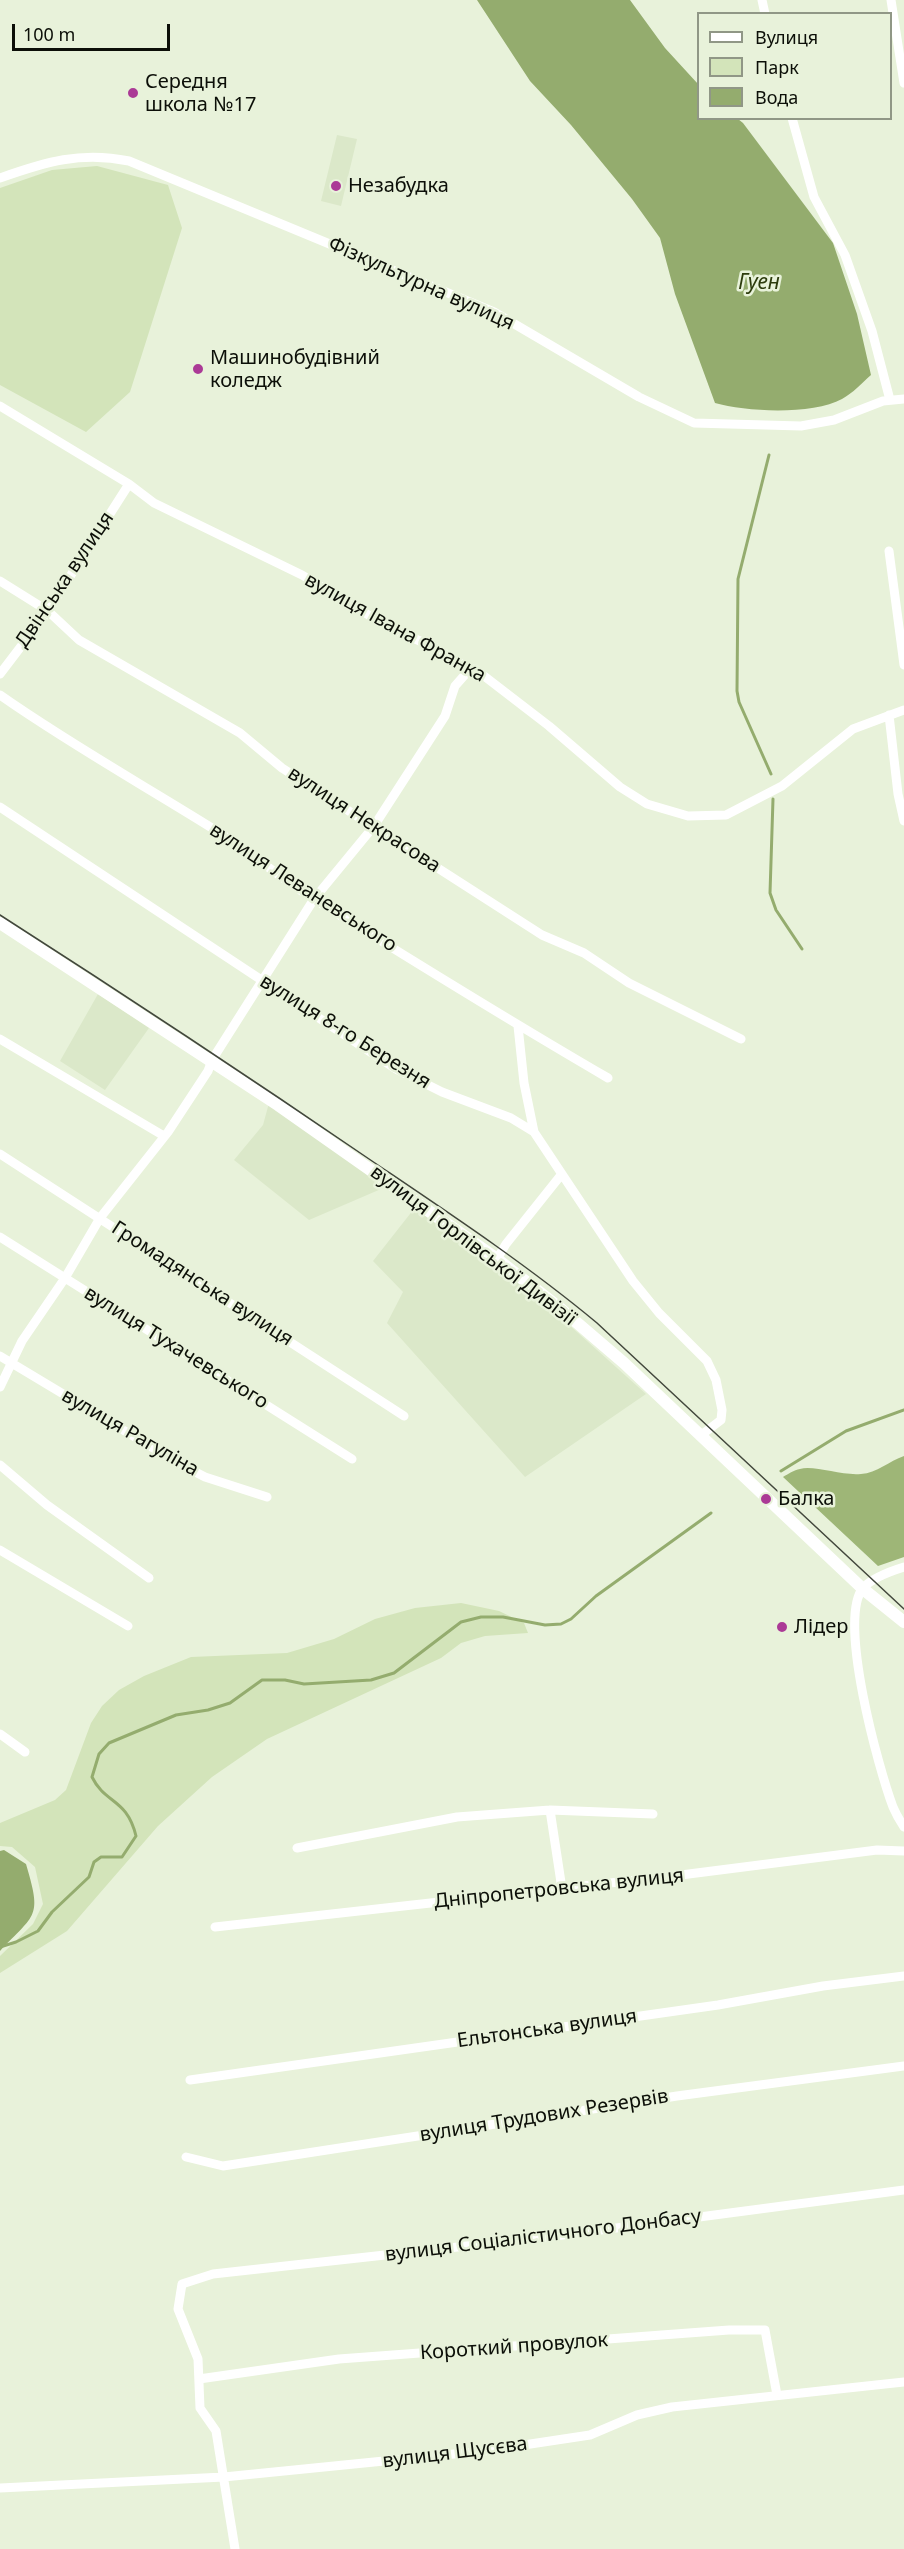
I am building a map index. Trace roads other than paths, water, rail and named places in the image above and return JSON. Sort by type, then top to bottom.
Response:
[{"type":"main road","name":"вулиця Горлівської Дивізії","points":[[0,923],[212,1060],[497,1259],[597,1340],[863,1588],[904,1622]]},
{"type":"street","points":[[891,0],[904,83]]},
{"type":"street","points":[[793,120],[814,197],[845,255],[868,320],[890,400]]},
{"type":"street","name":"Фізкультурна вулиця","points":[[0,178],[47,162],[85,156],[106,156],[129,161],[494,312],[639,397],[694,423],[801,426],[834,420],[890,400],[904,399]]},
{"type":"street","name":"вулиця Івана Франка","points":[[0,406],[129,484],[154,503],[302,575],[390,628],[436,648],[470,669],[475,669],[549,726],[620,787],[647,804],[688,816],[726,815],[782,786],[853,729],[904,710]]},
{"type":"street","name":"Двінська вулиця","points":[[0,674],[48,611],[129,484]]},
{"type":"street","points":[[889,551],[904,665]]},
{"type":"street","name":"вулиця Некрасова","points":[[0,581],[48,611],[79,639],[240,733],[282,768],[542,935],[584,953],[628,982],[741,1039]]},
{"type":"street","points":[[0,1387],[22,1341],[65,1278],[100,1218],[164,1136],[208,1071],[212,1060],[314,899],[374,826],[445,716],[455,686],[470,669]]},
{"type":"street","name":"вулиця Леваневського","points":[[0,695],[47,728],[222,835],[314,899],[518,1026],[608,1078]]},
{"type":"street","points":[[889,715],[898,794],[904,821]]},
{"type":"street","name":"вулиця 8-го Березня","points":[[0,807],[396,1069],[442,1092],[511,1118],[534,1132],[633,1281],[659,1313],[707,1361],[722,1410],[722,1420],[700,1436]]},
{"type":"street","points":[[518,1026],[524,1083],[534,1132]]},
{"type":"street","points":[[0,1039],[164,1136]]},
{"type":"street","name":"Громадянська вулиця","points":[[0,1154],[404,1416]]},
{"type":"street","points":[[497,1259],[561,1175]]},
{"type":"street","name":"вулиця Тухачевського","points":[[0,1237],[352,1459]]},
{"type":"street","name":"вулиця Рагуліна","points":[[0,1356],[178,1463],[205,1477],[267,1497]]},
{"type":"street","points":[[0,1465],[47,1505],[149,1578]]},
{"type":"street","points":[[0,1550],[128,1626]]},
{"type":"street","points":[[904,1568],[891,1571],[863,1588],[857,1600],[854,1635],[864,1701],[893,1808],[904,1827]]},
{"type":"street","points":[[0,1734],[25,1752]]},
{"type":"street","points":[[550,1810],[562,1889]]},
{"type":"street","points":[[297,1848],[457,1817],[550,1810],[653,1814]]},
{"type":"street","name":"Дніпропетровська вулиця","points":[[214,1927],[562,1889],[877,1850],[904,1851]]},
{"type":"street","name":"Ельтонська вулиця","points":[[190,2080],[694,2009],[823,1986],[904,1976]]},
{"type":"street","name":"вулиця Трудових Резервів","points":[[186,2157],[223,2166],[676,2096],[904,2066]]},
{"type":"street","name":"вулиця Соціалістичного Донбасу","points":[[199,2379],[198,2359],[178,2309],[182,2284],[213,2274],[548,2237],[904,2190]]},
{"type":"street","name":"Короткий провулок","points":[[199,2379],[339,2359],[729,2330],[765,2330],[777,2395]]},
{"type":"street","points":[[199,2379],[200,2408],[216,2431],[236,2549]]},
{"type":"street","name":"вулиця Щусєва","points":[[0,2488],[224,2477],[484,2451],[590,2435],[654,2410],[904,2382]]},
{"type":"water","name":"Гуен","points":[[477,0],[630,0],[665,48],[697,83],[697,120],[739,120],[743,123],[833,243],[857,314],[871,375],[842,399],[814,408],[761,410],[715,403],[675,294],[660,238],[632,199],[571,125],[530,81]]},
{"type":"water","points":[[4,1850],[26,1864],[34,1895],[34,1905],[28,1921],[0,1951],[0,1851]]},
{"type":"waterway","points":[[769,455],[738,579],[737,691],[739,702],[771,774]]},
{"type":"waterway","points":[[773,799],[770,893],[776,910],[802,949]]},
{"type":"waterway","points":[[781,1471],[846,1431],[904,1410]]},
{"type":"waterway","points":[[0,1947],[38,1931],[52,1912],[89,1877],[94,1862],[101,1857],[122,1857],[136,1836],[122,1808],[97,1786],[92,1777],[99,1754],[109,1743],[176,1715],[208,1710],[230,1703],[262,1680],[285,1680],[304,1684],[371,1680],[394,1673],[461,1622],[481,1617],[503,1617],[545,1625],[561,1624],[571,1619],[596,1596],[711,1513]]},
{"type":"tram line","points":[[0,915],[280,1098],[543,1280],[597,1323],[904,1609]]},
{"type":"place","name":"Середня школа №17","points":[[133,93]]},
{"type":"place","name":"Незабудка","points":[[336,186]]},
{"type":"place","name":"Машинобудівний коледж","points":[[198,369]]},
{"type":"place","name":"Балка","points":[[766,1499]]},
{"type":"place","name":"Лідер","points":[[782,1627]]}]
